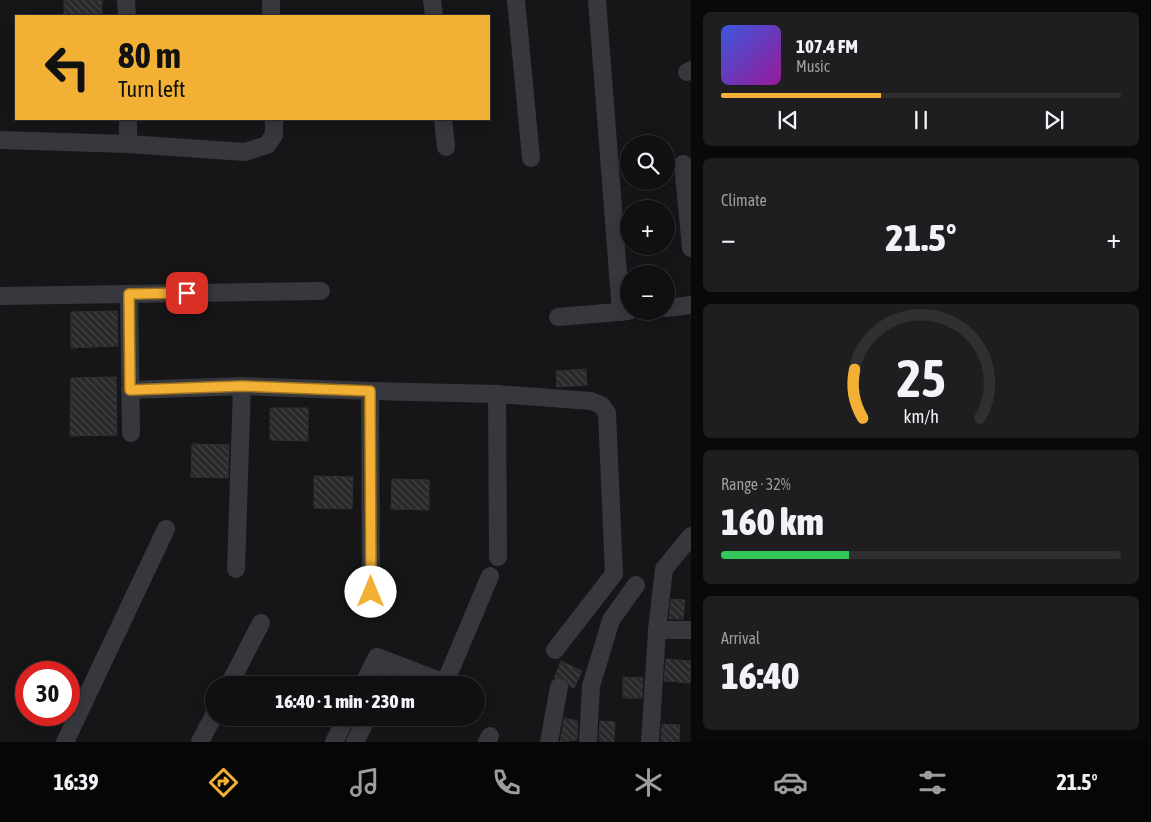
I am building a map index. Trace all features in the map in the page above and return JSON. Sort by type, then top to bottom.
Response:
[{"type":"street","points":[[126,0],[127,15]]},
{"type":"street","points":[[270,0],[271,15]]},
{"type":"street","points":[[432,0],[434,15]]},
{"type":"street","points":[[516,0],[531,158]]},
{"type":"street","points":[[597,0],[621,265]]},
{"type":"street","points":[[128,120],[128,144]]},
{"type":"street","points":[[0,140],[128,144],[245,152],[267,145],[274,135],[274,120]]},
{"type":"street","points":[[443,120],[446,147]]},
{"type":"street","points":[[683,164],[691,248]]},
{"type":"street","points":[[0,296],[321,291]]},
{"type":"street","points":[[129,294],[132,433]]},
{"type":"street","points":[[675,307],[691,305]]},
{"type":"street","points":[[558,317],[620,311]]},
{"type":"street","points":[[130,390],[242,386],[497,394],[591,401],[601,405],[606,413],[614,574],[555,650]]},
{"type":"street","points":[[236,568],[242,386]]},
{"type":"street","points":[[370,391],[371,592]]},
{"type":"street","points":[[497,394],[498,557]]},
{"type":"street","points":[[65,742],[166,529]]},
{"type":"street","points":[[650,742],[656,630],[664,568],[691,536]]},
{"type":"street","points":[[368,676],[377,657],[445,683],[490,576]]},
{"type":"street","points":[[588,742],[591,686],[611,620],[636,585]]},
{"type":"street","points":[[234,676],[261,623]]},
{"type":"street","points":[[656,630],[691,630]]},
{"type":"street","points":[[388,676],[394,664]]},
{"type":"street","points":[[549,742],[559,687]]},
{"type":"street","points":[[200,742],[208,726]]},
{"type":"street","points":[[334,742],[342,726]]},
{"type":"street","points":[[355,742],[363,726]]},
{"type":"building","points":[[64,0],[102,0],[102,14],[64,14]]},
{"type":"building","points":[[117,311],[118,346],[71,348],[71,312]]},
{"type":"building","points":[[586,369],[587,385],[557,387],[556,371]]},
{"type":"building","points":[[116,377],[117,435],[70,436],[71,378]]},
{"type":"building","points":[[270,408],[308,408],[308,441],[270,440]]},
{"type":"building","points":[[192,444],[229,445],[228,478],[191,477]]},
{"type":"building","points":[[314,476],[353,477],[352,509],[314,508]]},
{"type":"building","points":[[392,479],[429,480],[429,510],[391,509]]},
{"type":"building","points":[[671,599],[685,600],[683,619],[669,619]]},
{"type":"building","points":[[666,659],[691,661],[690,683],[664,681]]},
{"type":"building","points":[[561,661],[582,671],[574,688],[569,686],[565,679],[560,677],[554,678]]},
{"type":"building","points":[[623,677],[643,678],[642,698],[623,698]]},
{"type":"building","points":[[564,718],[578,721],[577,740],[560,742]]},
{"type":"building","points":[[600,721],[615,722],[614,742],[599,741]]},
{"type":"building","points":[[662,724],[680,725],[679,742],[661,742]]},
{"type":"route","points":[[187,293],[129,294],[130,390],[242,386],[370,391],[371,592]]}]
